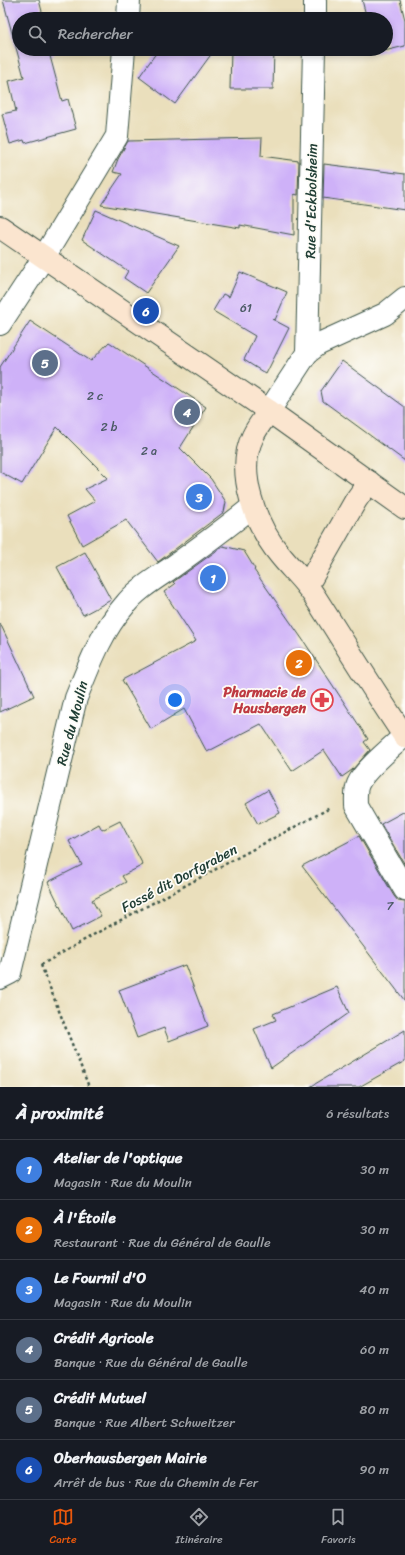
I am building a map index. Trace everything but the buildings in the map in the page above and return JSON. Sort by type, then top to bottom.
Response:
[{"type":"main road","points":[[0,227],[270,411],[405,508]]},
{"type":"main road","points":[[270,411],[252,437],[247,458],[246,474],[252,507],[279,554],[307,586],[404,737]]},
{"type":"main road","points":[[307,586],[356,500],[369,482]]},
{"type":"street","points":[[128,12],[129,0]]},
{"type":"street","points":[[315,12],[316,0]]},
{"type":"street","points":[[0,324],[44,257],[117,136],[123,56]]},
{"type":"street","name":"Rue d'Eckbolsheim","points":[[307,352],[314,56]]},
{"type":"street","points":[[270,411],[307,352],[319,344],[385,314],[405,298]]},
{"type":"street","name":"Rue du Moulin","points":[[0,978],[10,973],[76,698],[100,642],[124,604],[138,591],[228,527],[252,507]]},
{"type":"street","points":[[404,737],[364,774],[358,784],[355,795],[356,806],[405,890]]},
{"type":"path","name":"Fossé dit Dorfgraben","points":[[89,1087],[41,965],[92,935],[355,795]]},
{"type":"place","name":"Oberhausbergen Mairie","points":[[146,311]]},
{"type":"place","name":"Crédit Mutuel","points":[[45,363]]},
{"type":"place","name":"Crédit Agricole","points":[[187,412]]},
{"type":"place","name":"Le Fournil d'O","points":[[199,497]]},
{"type":"place","name":"Atelier de l'optique","points":[[213,578]]},
{"type":"place","name":"À l'Étoile","points":[[299,663]]},
{"type":"place","name":"Pharmacie de Hausbergen","points":[[322,700]]}]
